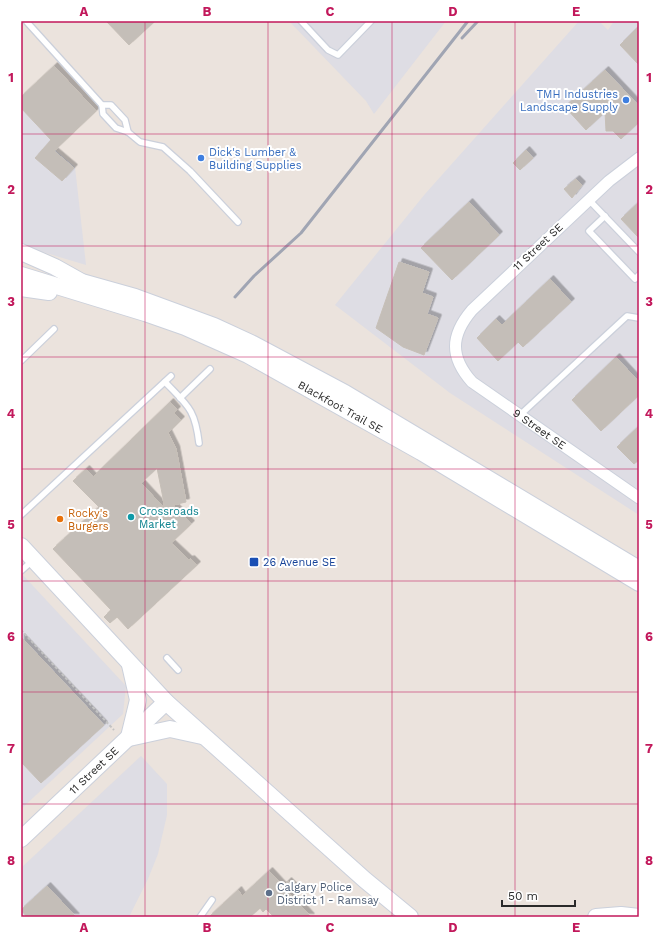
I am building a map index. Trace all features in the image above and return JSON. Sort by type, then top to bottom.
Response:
[{"type":"main road","points":[[21,252],[55,267],[79,287]]},
{"type":"main road","name":"Blackfoot Trail SE","points":[[21,265],[185,327],[248,355],[414,448],[639,583]]},
{"type":"main road","name":"Blackfoot Trail SE","points":[[21,275],[142,300],[214,326],[253,344],[345,393],[639,569]]},
{"type":"main road","points":[[21,288],[52,292],[79,287]]},
{"type":"main road","points":[[21,546],[166,702],[374,888],[410,917]]},
{"type":"main road","points":[[130,665],[138,700],[129,738],[170,729],[204,737]]},
{"type":"main road","name":"11 Street SE","points":[[22,835],[129,738],[166,702]]},
{"type":"main road","points":[[374,888],[395,917]]},
{"type":"main road","points":[[596,917],[620,915],[639,916]]},
{"type":"street","name":"11 Street SE","points":[[455,349],[456,334],[463,320],[472,310],[624,168],[639,158]]},
{"type":"street","name":"9 Street SE","points":[[455,349],[461,370],[472,382],[639,498]]},
{"type":"lane","points":[[26,21],[102,105],[103,114],[116,128],[128,132],[140,142],[163,146],[190,171],[238,222]]},
{"type":"lane","points":[[301,21],[328,50],[338,55],[371,21]]},
{"type":"lane","points":[[102,105],[111,106],[125,120],[128,132]]},
{"type":"lane","points":[[589,200],[639,252]]},
{"type":"lane","points":[[605,216],[589,231],[635,279],[639,275]]},
{"type":"lane","points":[[520,415],[627,316],[639,318]]},
{"type":"lane","points":[[21,361],[54,329]]},
{"type":"lane","points":[[180,398],[210,369]]},
{"type":"lane","points":[[21,514],[171,376]]},
{"type":"lane","points":[[165,382],[192,412],[196,423],[198,443]]},
{"type":"lane","points":[[21,571],[33,560]]},
{"type":"lane","points":[[167,658],[178,670]]},
{"type":"lane","points":[[200,917],[212,900]]},
{"type":"path","points":[[21,630],[114,730]]},
{"type":"path","points":[[34,650],[37,647]]},
{"type":"path","points":[[52,670],[55,667]]},
{"type":"shaded area","points":[[289,21],[446,21],[374,114],[366,101]]},
{"type":"shaded area","points":[[579,21],[599,21],[608,30],[614,21],[639,21],[639,515],[450,393],[335,305],[425,194]]},
{"type":"shaded area","points":[[21,108],[58,147],[55,150],[75,167],[86,265],[26,247],[21,244]]},
{"type":"shaded area","points":[[21,573],[126,686],[123,714],[21,809]]},
{"type":"shaded area","points":[[141,756],[167,784],[167,815],[158,854],[148,879],[129,917],[21,917],[21,868]]},
{"type":"building","points":[[106,21],[155,21],[129,45]]},
{"type":"building","points":[[639,26],[639,65],[620,45]]},
{"type":"building","points":[[54,66],[96,111],[54,151],[74,168],[62,181],[35,158],[51,140],[21,108],[21,97]]},
{"type":"building","points":[[605,70],[639,106],[639,122],[621,139],[613,131],[606,131],[605,112],[586,130],[565,107]]},
{"type":"building","points":[[526,150],[533,158],[520,170],[513,163]]},
{"type":"building","points":[[576,179],[582,185],[572,198],[564,189]]},
{"type":"building","points":[[469,202],[499,235],[452,280],[421,248]]},
{"type":"building","points":[[639,202],[639,238],[621,219]]},
{"type":"building","points":[[399,262],[429,272],[422,293],[433,297],[427,314],[438,318],[424,355],[403,347],[376,328]]},
{"type":"building","points":[[550,279],[571,302],[523,347],[518,342],[498,361],[477,338],[496,319],[502,325]]},
{"type":"building","points":[[616,357],[639,382],[639,395],[601,431],[572,400]]},
{"type":"building","name":"Crossroads Market","points":[[170,402],[177,410],[174,413],[181,420],[168,433],[176,449],[186,502],[173,505],[191,524],[171,543],[189,560],[191,559],[197,565],[128,629],[117,617],[110,623],[104,617],[111,610],[53,549],[99,507],[73,481],[86,469],[93,477]],"holes":[[[157,468],[165,509],[141,483]]]},
{"type":"building","points":[[639,426],[639,460],[634,464],[617,447]]},
{"type":"building","points":[[21,637],[104,725],[41,783],[21,762]]},
{"type":"building","name":"Calgary Police District 1 - Ramsay","points":[[269,871],[283,886],[288,881],[294,887],[288,892],[311,917],[274,917],[266,909],[263,912],[260,908],[250,917],[209,917],[238,890],[242,896]]},
{"type":"building","points":[[47,886],[76,917],[27,917],[21,910]]},
{"type":"railway","points":[[235,297],[254,276],[301,233],[468,21]]},
{"type":"railway","points":[[462,38],[478,21]]},
{"type":"place","name":"TMH Industries Landscape Supply","points":[[626,100]]},
{"type":"place","name":"Dick's Lumber & Building Supplies","points":[[201,158]]},
{"type":"place","name":"Crossroads Market","points":[[131,517]]},
{"type":"place","name":"Rocky's Burgers","points":[[60,519]]},
{"type":"place","name":"26 Avenue SE","points":[[254,562]]},
{"type":"place","name":"Calgary Police District 1 - Ramsay","points":[[269,893]]}]
